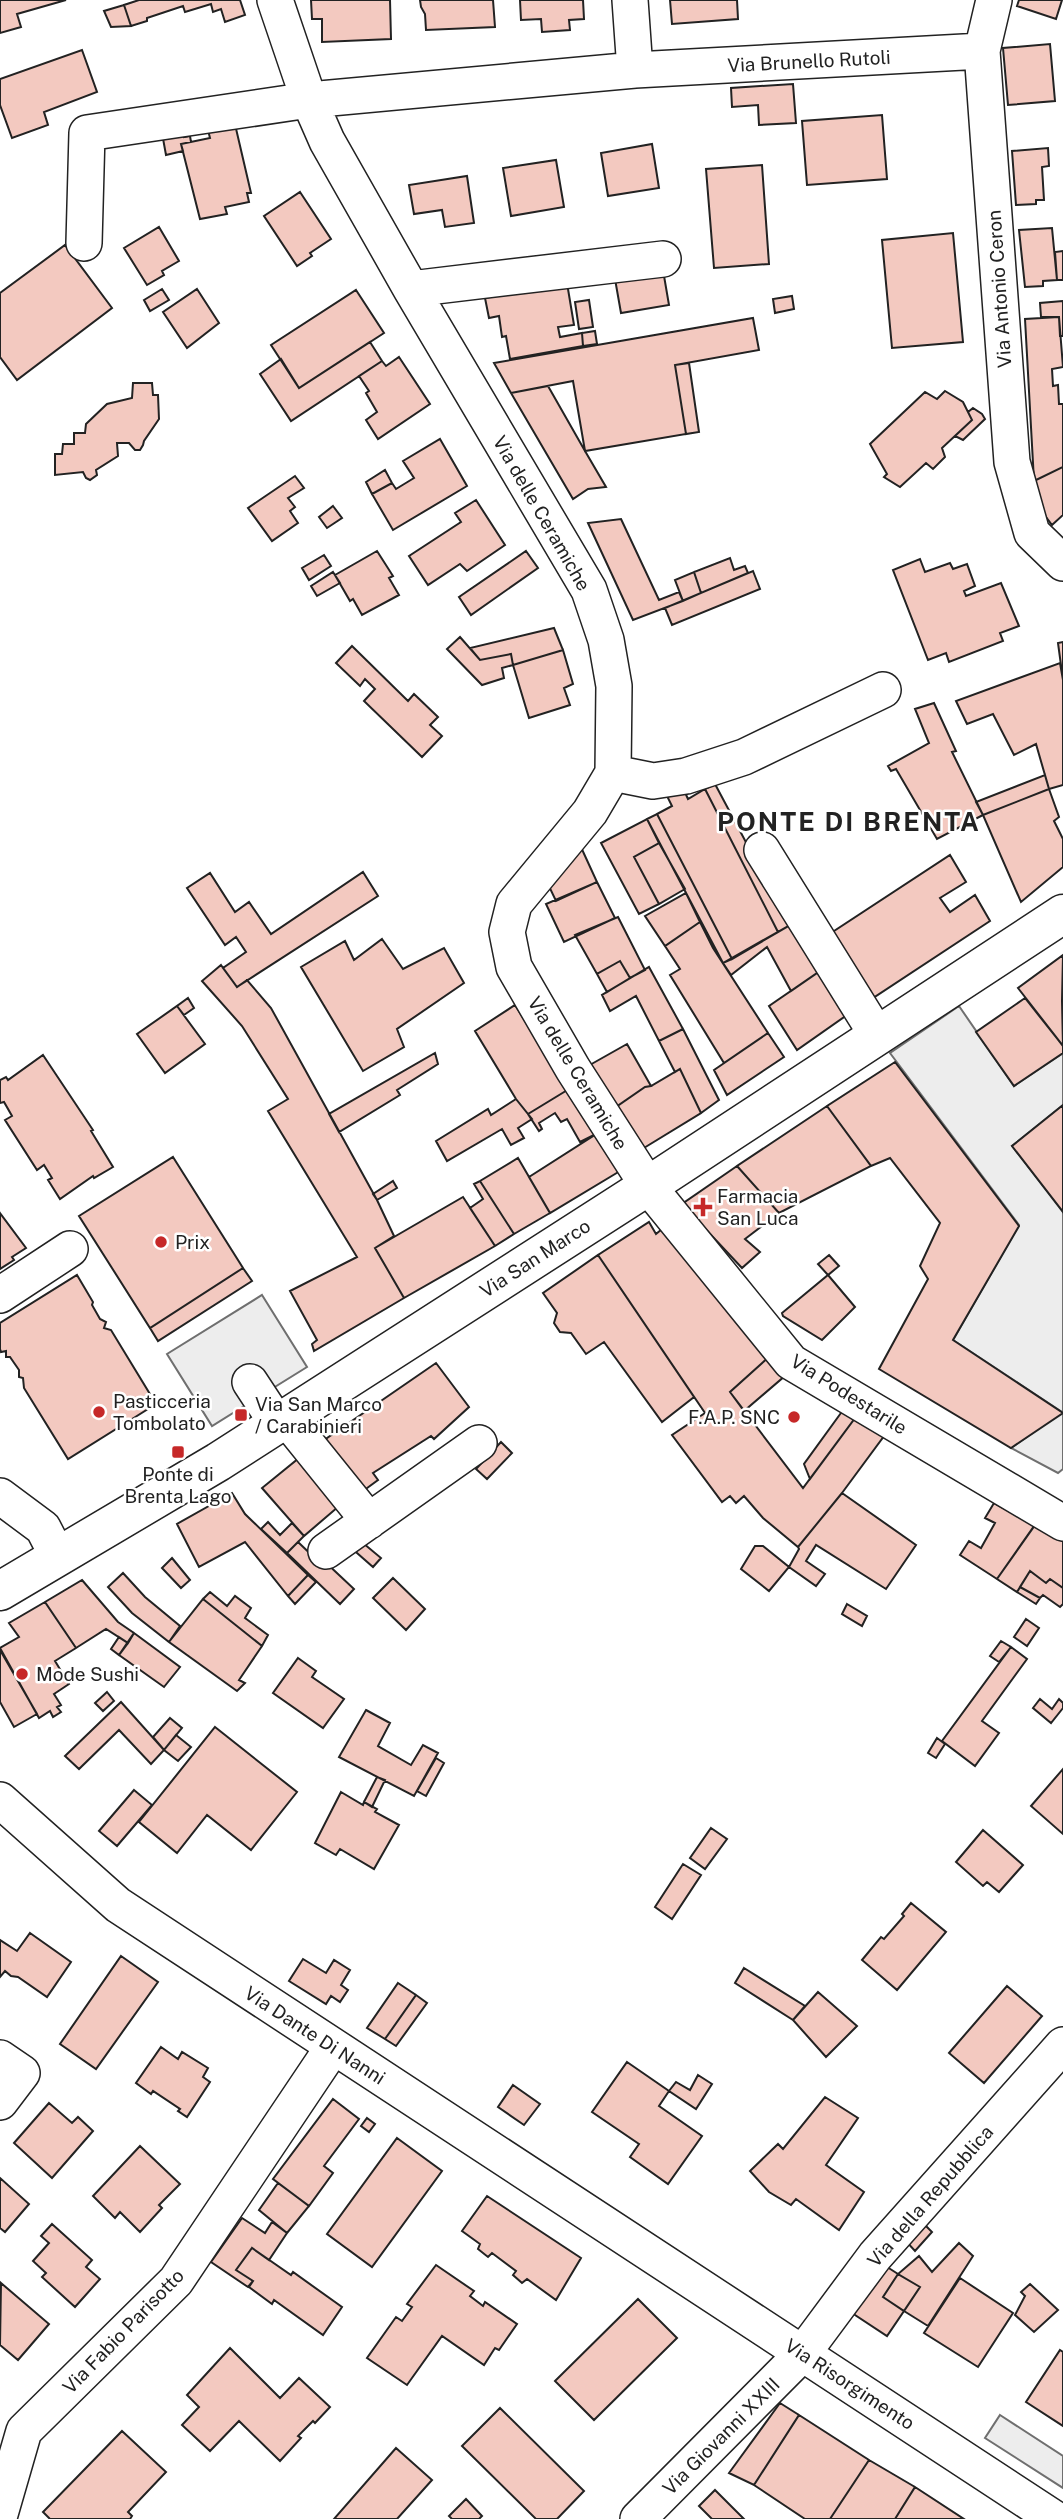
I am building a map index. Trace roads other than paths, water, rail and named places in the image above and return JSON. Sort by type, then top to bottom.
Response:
[{"type":"main road","name":"Via San Marco","points":[[0,1591],[195,1476],[282,1421],[648,1186],[1063,914]]},
{"type":"street","name":"Via delle Ceramiche","points":[[275,0],[309,100],[327,141],[589,590],[606,640],[614,686],[613,773],[590,811],[514,904],[507,932],[514,967],[573,1069],[648,1186]]},
{"type":"street","points":[[630,0],[635,71]]},
{"type":"street","name":"Via Antonio Ceron","points":[[994,0],[982,51],[1012,462],[1032,533],[1063,563]]},
{"type":"street","name":"Via Brunello Rutoli","points":[[309,100],[635,71],[982,51]]},
{"type":"street","points":[[84,243],[87,134],[309,100]]},
{"type":"street","points":[[411,289],[663,259]]},
{"type":"street","points":[[613,773],[653,781],[686,776],[744,757],[883,690]]},
{"type":"street","points":[[762,850],[877,1035]]},
{"type":"street","name":"Via Podestarile","points":[[648,1186],[791,1362],[1063,1523]]},
{"type":"street","points":[[0,1295],[70,1249]]},
{"type":"street","points":[[250,1382],[369,1521]]},
{"type":"street","points":[[326,1551],[479,1443]]},
{"type":"street","points":[[0,1496],[43,1528],[58,1557]]},
{"type":"street","name":"Via Dante Di Nanni","points":[[0,1800],[118,1905],[645,2250]]},
{"type":"street","name":"Via della Repubblica","points":[[803,2353],[875,2256],[1063,2045]]},
{"type":"street","name":"Via Fabio Parisotto","points":[[0,2514],[24,2431],[176,2281],[333,2047]]},
{"type":"street","points":[[0,2059],[22,2073],[0,2102]]},
{"type":"street","name":"Via Risorgimento","points":[[645,2250],[1055,2519]]},
{"type":"street","name":"Via Giovanni XXIII","points":[[638,2519],[803,2353]]},
{"type":"place","name":"Farmacia San Luca","points":[[703,1207]]},
{"type":"place","name":"Prix","points":[[161,1242]]},
{"type":"place","name":"Pasticceria Tombolato","points":[[99,1412]]},
{"type":"place","name":"Via San Marco / Carabinieri","points":[[241,1415]]},
{"type":"place","name":"F.A.P. SNC","points":[[794,1417]]},
{"type":"place","name":"Ponte di Brenta Lago","points":[[178,1452]]},
{"type":"place","name":"Mode Sushi","points":[[22,1674]]},
{"type":"district","name":"PONTE DI BRENTA","points":[[849,821]]}]
